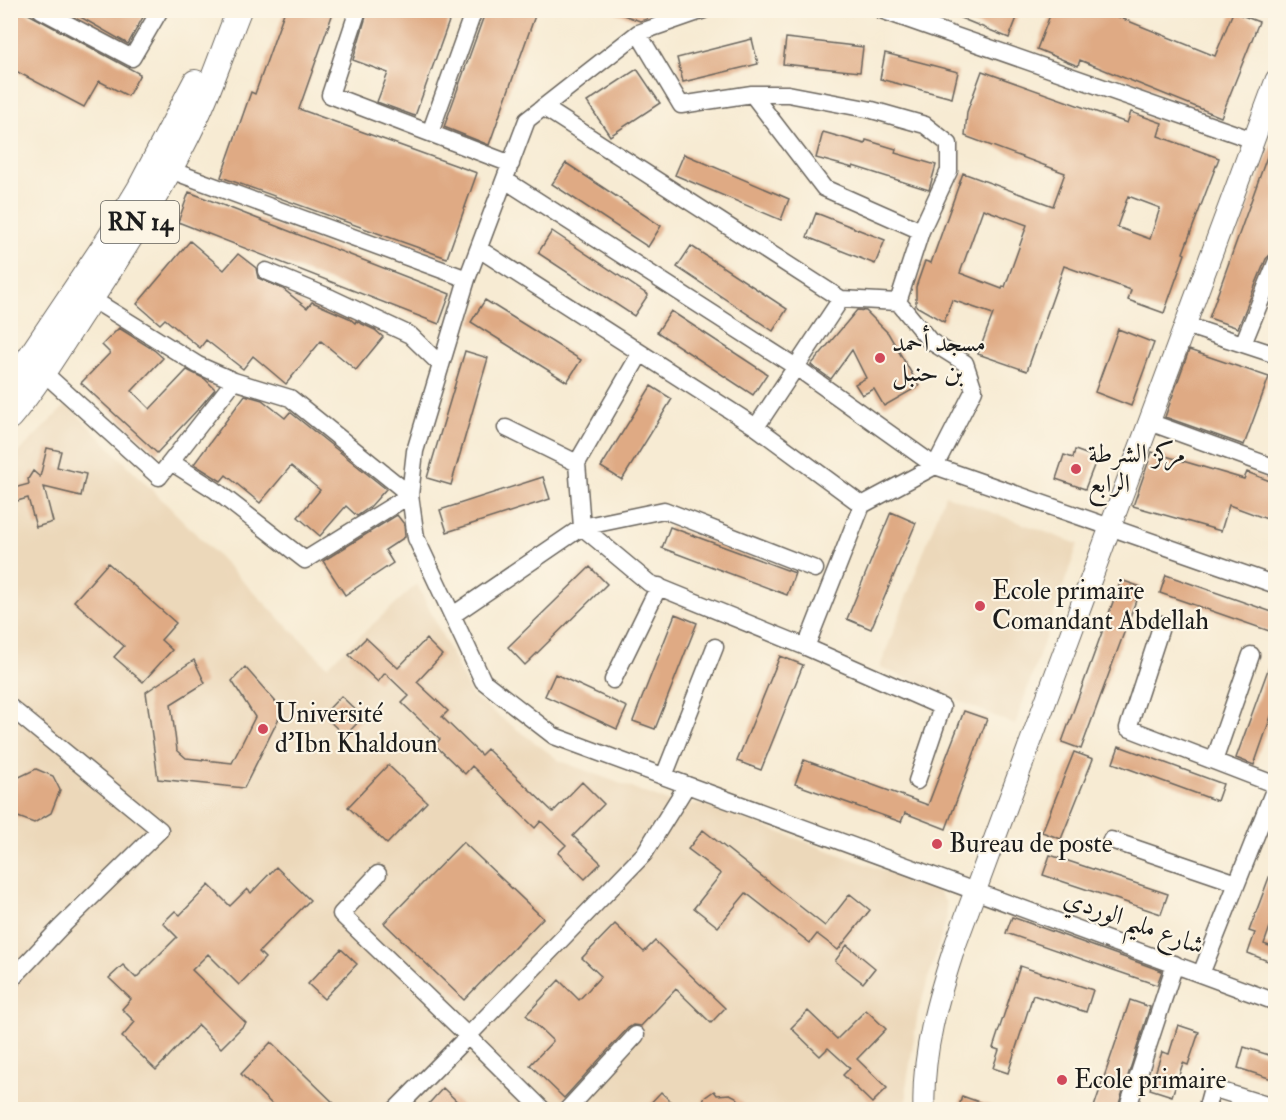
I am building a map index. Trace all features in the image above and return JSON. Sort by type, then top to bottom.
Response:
[{"type":"highway","name":"RN 14","points":[[10,386],[108,240],[139,189],[198,75],[225,10]]},
{"type":"highway","name":"RN 14","points":[[10,417],[44,372],[92,299],[170,170],[185,143],[239,10]]},
{"type":"main road","points":[[924,1110],[928,1053],[936,1003],[1275,80]]},
{"type":"street","points":[[40,10],[132,58],[160,10]]},
{"type":"street","points":[[358,10],[330,95],[511,164]]},
{"type":"street","points":[[430,133],[474,10]]},
{"type":"street","name":"شارع مليم الوردي","points":[[704,10],[638,33],[527,120],[467,279],[415,451],[410,495],[416,538],[483,681],[554,736],[1275,1002]]},
{"type":"street","points":[[881,10],[1253,141]]},
{"type":"street","points":[[638,33],[681,105],[752,94],[788,94],[872,110],[925,125],[950,144],[949,171],[921,231],[898,302]]},
{"type":"street","points":[[752,94],[824,188],[921,231]]},
{"type":"street","points":[[543,107],[841,299],[898,302],[930,341],[964,363],[974,390],[935,466],[862,505],[806,647]]},
{"type":"street","points":[[170,170],[467,279]]},
{"type":"street","points":[[505,180],[796,367],[935,466],[1275,585]]},
{"type":"street","points":[[479,249],[756,427],[862,505]]},
{"type":"street","points":[[1243,344],[1275,263]]},
{"type":"street","points":[[266,272],[331,298],[410,335],[441,365]]},
{"type":"street","points":[[92,299],[198,364],[234,381],[290,399],[410,495],[305,560],[214,490],[171,462]]},
{"type":"street","points":[[756,427],[841,299]]},
{"type":"street","points":[[1185,325],[1275,355]]},
{"type":"street","points":[[640,354],[577,463],[582,526],[650,583],[806,647],[942,707],[917,781]]},
{"type":"street","points":[[44,372],[159,477],[234,381]]},
{"type":"street","points":[[1149,422],[1275,468]]},
{"type":"street","points":[[506,428],[577,463]]},
{"type":"street","points":[[453,615],[582,526],[664,510],[815,569]]},
{"type":"street","points":[[613,680],[658,586]]},
{"type":"street","points":[[1162,624],[1128,728],[1275,785],[1201,974]]},
{"type":"street","points":[[664,776],[715,647]]},
{"type":"street","points":[[1214,761],[1251,655]]},
{"type":"street","points":[[10,707],[160,830],[59,929],[10,981]]},
{"type":"street","points":[[395,1110],[644,854],[687,785]]},
{"type":"street","points":[[1111,840],[1237,883]]},
{"type":"street","points":[[378,874],[341,915],[543,1110]]},
{"type":"street","points":[[1127,1110],[1175,964]]},
{"type":"street","points":[[567,1110],[636,1035]]},
{"type":"street","points":[[1206,1110],[1212,1088],[1275,1108]]},
{"type":"shaded area","name":"Université d'Ibn Khaldoun","points":[[67,404],[327,666],[417,584],[472,696],[560,761],[675,804],[705,805],[937,890],[946,902],[947,917],[918,1013],[907,1082],[907,1109],[11,1110],[11,460]]},
{"type":"shaded area","name":"Ecole primaire Comandant Abdellah","points":[[945,495],[1078,544],[1015,725],[880,667]]},
{"type":"building","points":[[10,10],[21,10],[140,74],[128,96],[99,81],[84,107],[10,68]]},
{"type":"building","points":[[68,10],[147,10],[128,44]]},
{"type":"building","points":[[285,10],[334,10],[299,109],[477,173],[447,258],[221,177],[251,92],[255,94]]},
{"type":"building","points":[[368,10],[453,10],[415,116],[377,102],[388,73],[353,60]]},
{"type":"building","points":[[486,10],[537,10],[489,145],[444,127]]},
{"type":"building","points":[[615,10],[650,10],[647,19],[640,21],[615,12]]},
{"type":"building","points":[[941,10],[1020,10],[1009,38]]},
{"type":"building","points":[[1052,10],[1101,10],[1215,56],[1233,12],[1259,22],[1221,117],[1080,60],[1078,66],[1037,49]]},
{"type":"building","points":[[786,38],[863,47],[860,72],[783,64]]},
{"type":"building","points":[[752,39],[758,64],[683,82],[677,58]]},
{"type":"building","points":[[885,53],[958,72],[952,98],[880,79]]},
{"type":"building","points":[[637,69],[660,103],[610,136],[587,102]]},
{"type":"building","points":[[982,71],[1127,123],[1131,112],[1162,123],[1158,136],[1219,158],[1183,253],[1185,254],[1164,313],[1128,300],[1131,290],[1064,266],[1027,371],[978,354],[993,314],[952,300],[944,322],[916,306],[916,287],[925,261],[931,263],[963,173],[1053,206],[1065,173],[965,136],[967,112]],"holes":[[[1128,196],[1160,208],[1150,239],[1117,227]],[[983,209],[1027,225],[1005,287],[1003,286],[1002,289],[960,273]]]},
{"type":"building","points":[[823,132],[865,144],[866,140],[896,149],[895,153],[936,165],[929,190],[853,166],[853,168],[816,158]]},
{"type":"building","points":[[1274,137],[1275,242],[1238,328],[1209,318]]},
{"type":"building","points":[[684,154],[789,199],[781,220],[675,175]]},
{"type":"building","points":[[566,163],[661,226],[648,247],[552,184]]},
{"type":"building","points":[[189,192],[450,294],[439,324],[178,222]]},
{"type":"building","points":[[816,213],[885,240],[875,264],[807,237]]},
{"type":"building","points":[[552,231],[648,295],[634,316],[538,253]]},
{"type":"building","points":[[190,241],[224,270],[238,254],[256,268],[258,278],[283,289],[307,308],[312,302],[375,330],[383,337],[356,370],[321,341],[286,384],[253,356],[243,369],[206,340],[200,348],[165,319],[160,324],[137,304]]},
{"type":"building","points":[[691,246],[787,309],[773,331],[677,267]]},
{"type":"building","points":[[485,300],[581,360],[567,382],[471,322]]},
{"type":"building","name":"مسجد أحمد بن حنبل","points":[[857,310],[866,311],[888,333],[919,386],[884,406],[874,389],[862,395],[855,384],[866,378],[852,350],[831,379],[811,365]]},
{"type":"building","points":[[671,311],[767,374],[753,395],[657,332]]},
{"type":"building","points":[[119,328],[163,358],[132,391],[150,409],[187,370],[205,379],[215,389],[157,453],[81,383],[110,353],[102,345]]},
{"type":"building","points":[[1118,329],[1154,343],[1131,406],[1095,392]]},
{"type":"building","points":[[1189,350],[1269,377],[1244,445],[1165,417]]},
{"type":"building","points":[[465,351],[488,358],[451,485],[427,478]]},
{"type":"building","points":[[651,386],[672,399],[622,480],[601,467]]},
{"type":"building","points":[[245,395],[262,400],[285,418],[290,412],[386,489],[370,507],[357,516],[346,506],[320,536],[298,517],[320,490],[291,466],[260,503],[226,475],[221,481],[194,464]]},
{"type":"building","points":[[47,448],[61,451],[57,467],[86,474],[81,496],[44,487],[53,522],[36,527],[28,498],[10,503],[10,489],[29,484],[28,479],[33,471],[40,477]]},
{"type":"building","name":"مركز الشرطة الرابع","points":[[1075,450],[1097,458],[1085,489],[1056,479],[1064,455],[1073,458]]},
{"type":"building","points":[[1152,452],[1244,479],[1247,472],[1275,483],[1275,522],[1229,505],[1221,531],[1133,506]]},
{"type":"building","points":[[543,477],[550,499],[447,532],[440,510]]},
{"type":"building","points":[[891,512],[916,523],[871,629],[847,619]]},
{"type":"building","points":[[397,515],[404,524],[405,537],[385,550],[393,563],[345,595],[323,561]]},
{"type":"building","points":[[670,527],[795,573],[787,595],[662,548]]},
{"type":"building","points":[[108,563],[176,623],[161,640],[172,650],[143,682],[114,657],[124,646],[74,601]]},
{"type":"building","points":[[590,567],[607,584],[525,665],[508,647]]},
{"type":"building","points":[[1166,575],[1275,613],[1275,633],[1160,593]]},
{"type":"building","points":[[1121,580],[1141,587],[1081,749],[1062,742]]},
{"type":"building","points":[[675,614],[697,623],[655,729],[633,721]]},
{"type":"building","points":[[366,638],[398,668],[426,639],[442,655],[417,682],[448,711],[442,717],[481,755],[487,749],[553,812],[582,782],[604,804],[573,836],[601,863],[585,879],[558,853],[566,845],[541,821],[535,828],[472,766],[465,774],[435,745],[440,739],[402,703],[409,696],[385,673],[378,682],[349,655]]},
{"type":"building","points":[[1274,653],[1275,705],[1254,765],[1236,758]]},
{"type":"building","points":[[780,656],[803,665],[761,770],[737,761]]},
{"type":"building","points":[[194,660],[205,683],[171,704],[177,750],[186,758],[232,763],[255,717],[232,681],[245,667],[283,710],[244,788],[158,779],[146,692]]},
{"type":"building","points":[[555,674],[627,707],[617,729],[545,696]]},
{"type":"building","points":[[341,696],[363,717],[345,736],[323,715]]},
{"type":"building","points":[[964,711],[987,719],[946,829],[905,813],[901,822],[795,784],[804,760],[928,805]]},
{"type":"building","points":[[1119,746],[1223,784],[1217,801],[1113,763]]},
{"type":"building","points":[[1074,752],[1093,759],[1061,839],[1042,832]]},
{"type":"building","points":[[388,765],[427,802],[387,844],[348,807]]},
{"type":"building","points":[[36,769],[53,776],[60,790],[51,813],[34,823],[10,814],[10,796],[17,778]]},
{"type":"building","points":[[703,830],[825,926],[850,894],[870,910],[838,950],[817,934],[810,943],[746,893],[718,927],[694,908],[721,874],[688,849]]},
{"type":"building","points":[[463,842],[543,918],[464,1000],[384,923]]},
{"type":"building","points":[[1050,855],[1168,894],[1161,914],[1043,875]]},
{"type":"building","points":[[1274,864],[1275,913],[1264,944],[1275,948],[1275,964],[1248,953],[1255,933],[1249,931]]},
{"type":"building","points":[[276,867],[310,900],[259,952],[265,958],[239,985],[208,954],[192,970],[246,1023],[221,1048],[198,1025],[156,1070],[122,1037],[135,1022],[122,1009],[131,999],[109,978],[123,965],[136,978],[177,937],[163,923],[175,911],[180,915],[209,885],[230,906],[247,889],[251,893]]},
{"type":"building","points":[[1012,917],[1162,971],[1157,985],[1006,933]]},
{"type":"building","points":[[615,924],[644,952],[655,941],[725,1008],[711,1023],[676,989],[641,1026],[633,1025],[628,1028],[564,1098],[530,1065],[553,1041],[526,1015],[559,980],[579,1000],[601,976],[582,958]]},
{"type":"building","points":[[847,945],[875,968],[863,983],[835,961]]},
{"type":"building","points":[[341,949],[357,964],[324,999],[308,984]]},
{"type":"building","points":[[1020,966],[1093,990],[1086,1012],[1033,995],[1008,1073],[993,1068],[999,1050],[993,1048]]},
{"type":"building","points":[[1130,1000],[1150,1007],[1117,1110],[1093,1110]]},
{"type":"building","points":[[866,1010],[886,1029],[857,1059],[887,1088],[872,1103],[843,1075],[850,1068],[828,1048],[820,1056],[791,1028],[808,1011],[837,1039]]},
{"type":"building","points":[[1178,1025],[1199,1032],[1188,1065],[1183,1063],[1172,1096],[1150,1089],[1162,1052],[1169,1054]]},
{"type":"building","points":[[271,1042],[341,1110],[278,1110],[241,1074]]},
{"type":"building","points":[[1244,1047],[1275,1057],[1275,1080],[1238,1068]]},
{"type":"building","points":[[443,1088],[466,1110],[423,1110]]},
{"type":"building","points":[[714,1091],[717,1095],[730,1094],[736,1097],[748,1110],[701,1110],[704,1098]]},
{"type":"building","points":[[661,1092],[679,1110],[644,1110]]},
{"type":"building","points":[[962,1096],[996,1108],[996,1110],[958,1110]]},
{"type":"place","name":"مسجد أحمد بن حنبل","points":[[880,358]]},
{"type":"place","name":"مركز الشرطة الرابع","points":[[1076,469]]},
{"type":"place","name":"Ecole primaire Comandant Abdellah","points":[[980,606]]},
{"type":"place","name":"Université d'Ibn Khaldoun","points":[[263,729]]},
{"type":"place","name":"Bureau de poste","points":[[937,844]]},
{"type":"place","name":"Ecole primaire","points":[[1062,1080]]}]
